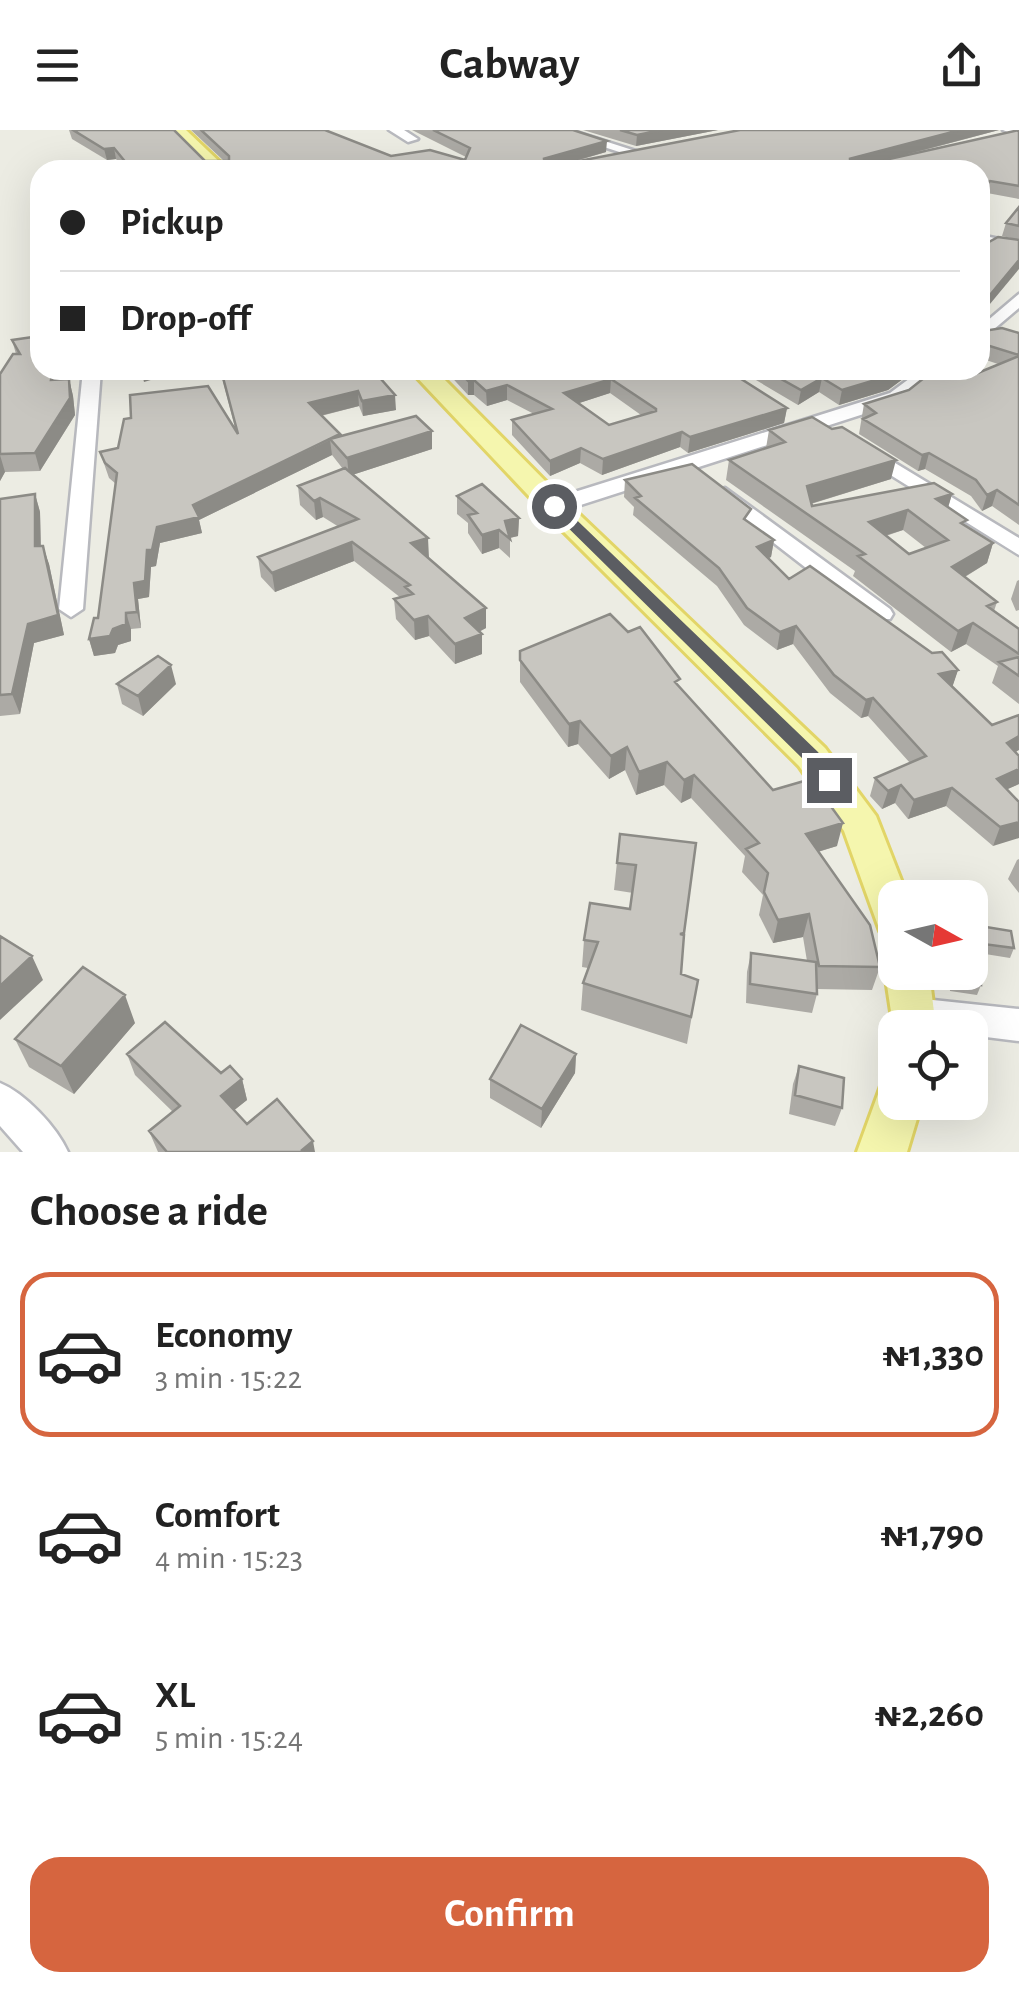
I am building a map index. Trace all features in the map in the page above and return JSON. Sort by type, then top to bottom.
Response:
[{"type":"main road","points":[[177,130],[209,160]]},
{"type":"main road","points":[[432,380],[554,506],[812,757],[862,826],[881,880]]},
{"type":"main road","points":[[882,1152],[892,1120]]},
{"type":"street","points":[[395,130],[412,139]]},
{"type":"street","points":[[557,130],[639,154]]},
{"type":"street","points":[[995,140],[1015,132]]},
{"type":"street","points":[[610,160],[656,152]]},
{"type":"street","points":[[990,241],[1019,247]]},
{"type":"street","points":[[990,327],[1019,299]]},
{"type":"street","points":[[71,610],[91,380]]},
{"type":"street","points":[[554,506],[897,397],[920,380]]},
{"type":"street","points":[[784,410],[815,422],[1019,548]]},
{"type":"street","points":[[686,463],[881,614]]},
{"type":"street","points":[[911,1004],[1019,1025]]},
{"type":"street","points":[[0,1100],[50,1152]]},
{"type":"building","points":[[73,130],[174,130],[204,160],[124,160],[114,148],[104,149]]},
{"type":"building","points":[[201,130],[325,130],[391,156],[430,150],[465,160],[229,160]]},
{"type":"building","points":[[433,130],[573,130],[607,141],[543,159],[553,160],[465,160],[470,148]]},
{"type":"building","points":[[620,130],[662,130],[637,135]]},
{"type":"building","points":[[740,130],[960,130],[849,159],[858,160],[584,160]]},
{"type":"building","points":[[1019,130],[1019,186],[990,181],[990,160],[885,160]]},
{"type":"building","points":[[1019,207],[1019,226],[1006,223]]},
{"type":"building","points":[[998,237],[1019,240],[1019,260],[990,295],[990,241]]},
{"type":"building","points":[[1002,328],[1019,333],[1019,355],[990,346],[990,330]]},
{"type":"building","points":[[30,337],[30,380],[69,380],[70,398],[35,453],[0,454],[0,374],[13,354],[20,354],[12,340]]},
{"type":"building","points":[[1019,356],[1019,505],[997,490],[987,495],[976,480],[929,453],[922,455],[863,419],[876,413],[864,404],[909,390],[922,380],[990,380],[990,368]]},
{"type":"building","points":[[224,380],[382,380],[395,395],[362,401],[358,391],[309,403],[340,434],[193,505],[199,517],[157,527],[152,550],[147,550],[145,581],[134,583],[137,612],[126,613],[126,624],[113,629],[110,636],[89,639],[94,618],[98,618],[117,473],[105,463],[100,452],[118,448],[124,419],[131,418],[130,395],[208,386],[238,434]]},
{"type":"building","points":[[474,380],[608,380],[564,393],[609,425],[656,411],[612,380],[743,380],[787,408],[690,437],[682,432],[603,459],[581,448],[550,461],[512,420],[552,409],[507,385],[486,391]]},
{"type":"building","points":[[783,380],[818,380],[801,390]]},
{"type":"building","points":[[825,380],[875,380],[842,390]]},
{"type":"building","points":[[416,416],[432,431],[347,458],[330,439]]},
{"type":"building","points":[[812,417],[832,429],[842,427],[896,460],[807,486],[812,506],[934,483],[952,494],[936,499],[967,520],[961,523],[993,543],[952,567],[997,602],[987,606],[1019,629],[1019,654],[973,623],[958,631],[858,556],[865,554],[729,460],[785,442],[769,430]],"holes":[[[908,510],[948,540],[909,554],[869,522]]]},
{"type":"building","points":[[692,464],[751,509],[744,519],[774,540],[757,547],[789,579],[810,566],[932,653],[942,652],[958,670],[939,674],[992,725],[1019,715],[1019,736],[1007,743],[1019,756],[1019,769],[997,779],[1019,802],[1019,822],[1000,827],[952,788],[914,800],[901,785],[888,791],[875,778],[926,756],[873,698],[866,700],[834,675],[796,626],[780,632],[747,608],[719,568],[635,498],[641,496],[625,480]]},
{"type":"building","points":[[345,468],[428,538],[411,543],[486,608],[465,618],[482,634],[455,644],[428,616],[414,620],[394,599],[413,594],[405,587],[410,585],[352,542],[272,573],[258,557],[358,519],[320,498],[314,501],[298,486]]},
{"type":"building","points":[[482,484],[519,518],[505,521],[510,539],[499,530],[482,535],[468,515],[477,513],[457,496]]},
{"type":"building","points":[[35,494],[35,546],[43,546],[58,615],[28,624],[12,694],[0,695],[0,499]]},
{"type":"building","points":[[610,614],[628,632],[640,627],[680,679],[675,682],[773,790],[811,779],[843,823],[806,834],[870,925],[878,967],[819,966],[809,914],[778,920],[764,892],[768,873],[746,849],[759,843],[694,775],[684,780],[667,762],[639,772],[627,747],[611,756],[580,721],[569,724],[520,660],[520,651]]},
{"type":"building","points":[[158,656],[171,665],[138,696],[117,684]]},
{"type":"building","points":[[1019,657],[1019,676],[999,662]]},
{"type":"building","points":[[620,834],[696,843],[684,933],[680,934],[684,935],[681,974],[698,980],[691,1017],[583,983],[598,942],[584,940],[590,903],[630,909],[636,865],[617,863]]},
{"type":"building","points":[[988,927],[1011,931],[1014,948],[988,945]]},
{"type":"building","points":[[0,936],[32,956],[0,986]]},
{"type":"building","points":[[751,953],[816,962],[817,994],[750,984]]},
{"type":"building","points":[[83,967],[125,995],[61,1066],[15,1039]]},
{"type":"building","points":[[165,1022],[221,1073],[230,1066],[242,1079],[221,1096],[247,1124],[277,1099],[313,1141],[304,1152],[167,1152],[149,1131],[180,1106],[127,1054]]},
{"type":"building","points":[[521,1025],[576,1054],[542,1109],[490,1079]]},
{"type":"building","points":[[799,1066],[844,1078],[842,1108],[795,1095]]},
{"type":"route","points":[[554,506],[812,757],[829,780]]}]
